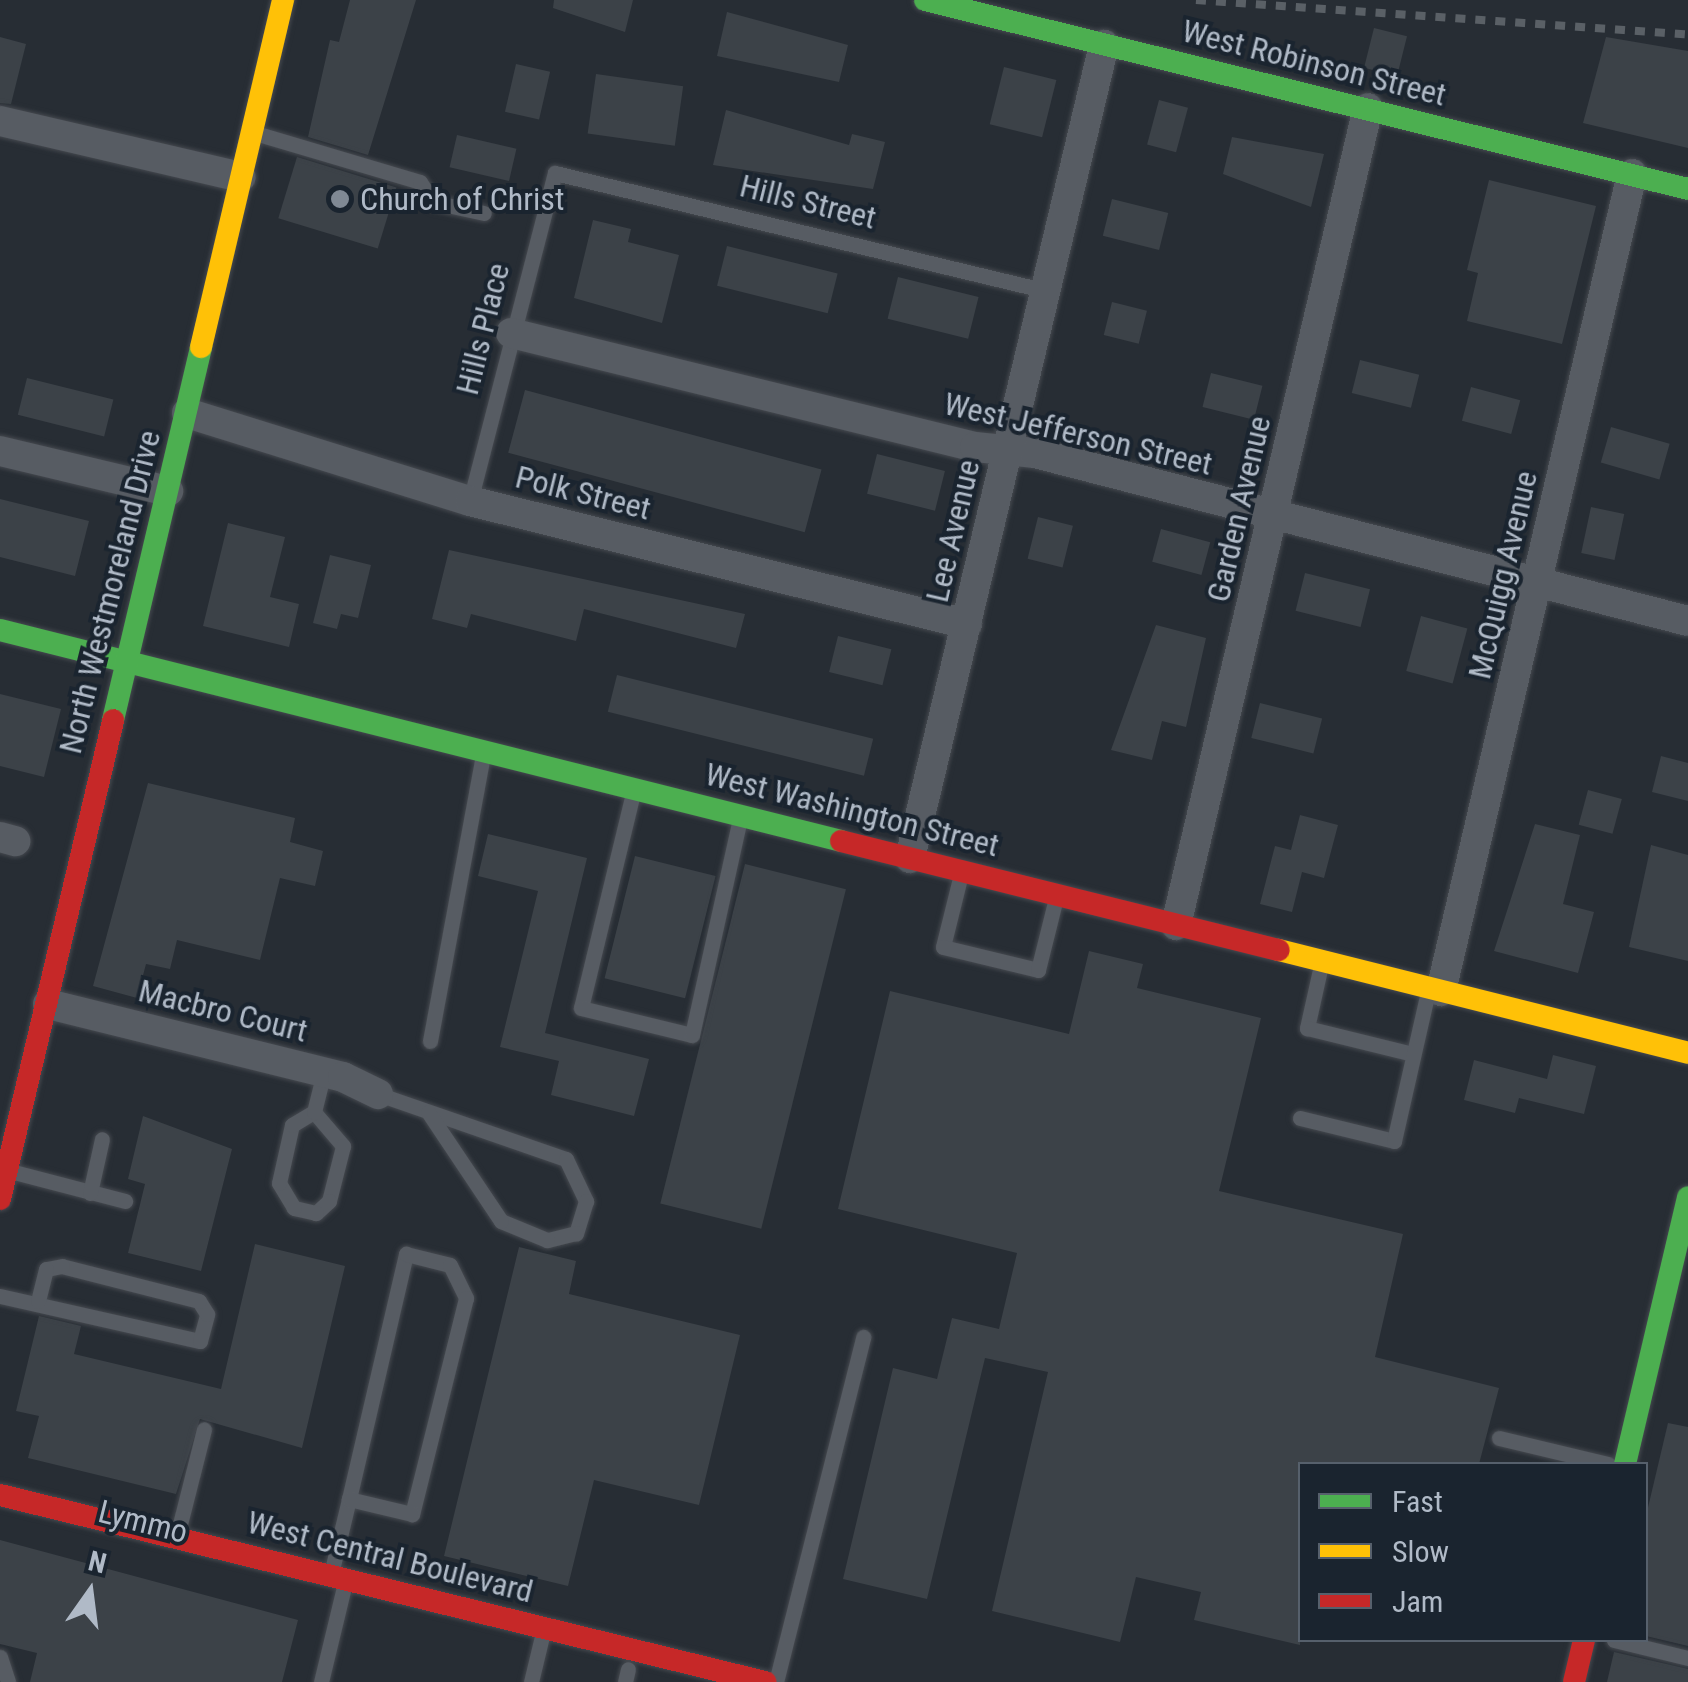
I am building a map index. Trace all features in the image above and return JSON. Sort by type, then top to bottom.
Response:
[{"type":"street","name":"North Westmoreland Drive","points":[[0,1198],[283,0]]},
{"type":"street","name":"West Robinson Street","points":[[925,0],[1688,189]]},
{"type":"street","name":"Lee Avenue","points":[[910,858],[1104,45]]},
{"type":"street","name":"Garden Avenue","points":[[1176,926],[1368,108]]},
{"type":"street","points":[[0,121],[241,177]]},
{"type":"street","name":"McQuigg Avenue","points":[[1435,989],[1538,584],[1632,174]]},
{"type":"street","name":"West Jefferson Street","points":[[511,333],[1275,516],[1688,620]]},
{"type":"street","name":"Polk Street","points":[[187,414],[470,501],[968,624]]},
{"type":"street","points":[[0,451],[168,491]]},
{"type":"street","name":"West Washington Street","points":[[0,630],[1688,1052]]},
{"type":"street","name":"Macbro Court","points":[[48,1004],[324,1072],[378,1094]]},
{"type":"street","points":[[1626,1462],[1681,1258],[1688,1198]]},
{"type":"street","name":"West Central Boulevard","points":[[0,1495],[177,1538],[681,1677],[765,1682]]},
{"type":"street","points":[[1574,1682],[1584,1642]]},
{"type":"lane","points":[[251,132],[420,182],[433,202],[484,213]]},
{"type":"lane","name":"Hills Street","points":[[555,172],[1047,291]]},
{"type":"lane","name":"Hills Place","points":[[470,501],[555,172]]},
{"type":"lane","points":[[430,1041],[484,752]]},
{"type":"lane","points":[[634,789],[582,1008],[692,1036],[741,815]]},
{"type":"lane","points":[[962,870],[943,947],[1038,970],[1056,895]]},
{"type":"lane","points":[[1322,961],[1307,1028],[1412,1054]]},
{"type":"lane","points":[[1300,1118],[1394,1141],[1412,1054],[1435,989]]},
{"type":"lane","points":[[314,1112],[344,1146],[329,1201],[316,1213],[294,1208],[279,1183],[292,1125],[314,1112],[324,1072]]},
{"type":"lane","points":[[378,1094],[566,1159],[586,1202],[576,1233],[547,1240],[501,1221],[428,1112]]},
{"type":"lane","points":[[90,1193],[102,1138]]},
{"type":"lane","points":[[6,1170],[125,1201]]},
{"type":"lane","points":[[322,1682],[339,1585],[348,1499],[406,1254],[457,1270],[466,1298],[412,1514],[348,1499]]},
{"type":"lane","points":[[0,1296],[38,1301],[200,1341],[207,1314],[199,1300],[62,1266],[46,1269],[38,1301]]},
{"type":"lane","points":[[776,1682],[863,1337]]},
{"type":"lane","points":[[177,1538],[204,1428]]},
{"type":"lane","points":[[1499,1438],[1600,1462]]},
{"type":"lane","name":"Lymmo","points":[[0,1515],[339,1585]]},
{"type":"lane","points":[[531,1682],[542,1638],[626,1676],[681,1677]]},
{"type":"lane","points":[[1622,1642],[1688,1658]]},
{"type":"lane","points":[[0,1657],[8,1682]]},
{"type":"building","points":[[350,0],[416,0],[368,155],[308,137],[330,40],[339,42]]},
{"type":"building","points":[[554,0],[633,0],[625,32],[553,8]]},
{"type":"building","points":[[727,12],[848,45],[839,82],[717,56]]},
{"type":"building","points":[[1374,28],[1407,36],[1397,76],[1364,68]]},
{"type":"building","points":[[0,37],[26,44],[11,104],[0,103]]},
{"type":"building","points":[[1606,37],[1688,51],[1688,148],[1583,123]]},
{"type":"building","points":[[516,64],[550,72],[539,120],[505,112]]},
{"type":"building","points":[[1004,67],[1056,80],[1042,137],[990,124]]},
{"type":"building","points":[[596,74],[683,86],[675,146],[588,133]]},
{"type":"building","points":[[1159,100],[1188,108],[1176,152],[1147,144]]},
{"type":"building","points":[[726,110],[849,145],[852,134],[885,142],[873,189],[713,165]]},
{"type":"building","points":[[457,135],[516,149],[509,181],[450,167]]},
{"type":"building","points":[[1232,137],[1324,154],[1311,207],[1223,174]]},
{"type":"building","name":"Church of Christ","points":[[297,157],[396,187],[378,249],[278,218]]},
{"type":"building","points":[[1489,180],[1596,206],[1562,344],[1467,321],[1478,273],[1467,270]]},
{"type":"building","points":[[1112,199],[1168,213],[1159,250],[1103,236]]},
{"type":"building","points":[[593,220],[631,229],[628,242],[679,255],[662,323],[574,298]]},
{"type":"building","points":[[727,246],[838,274],[828,313],[717,286]]},
{"type":"building","points":[[898,277],[979,297],[968,339],[888,319]]},
{"type":"building","points":[[1112,302],[1147,311],[1139,344],[1104,335]]},
{"type":"building","points":[[1360,360],[1419,375],[1411,408],[1352,393]]},
{"type":"building","points":[[1211,373],[1262,386],[1254,420],[1203,407]]},
{"type":"building","points":[[27,378],[113,400],[104,436],[18,415]]},
{"type":"building","points":[[1471,387],[1520,400],[1511,434],[1462,421]]},
{"type":"building","points":[[525,390],[822,469],[805,532],[508,453]]},
{"type":"building","points":[[1611,427],[1670,444],[1659,479],[1601,463]]},
{"type":"building","points":[[877,454],[945,471],[935,511],[867,494]]},
{"type":"building","points":[[0,499],[89,521],[75,576],[0,557]]},
{"type":"building","points":[[1591,507],[1624,514],[1614,560],[1581,553]]},
{"type":"building","points":[[1038,517],[1073,526],[1063,567],[1028,559]]},
{"type":"building","points":[[228,523],[285,537],[270,597],[299,604],[289,647],[203,626]]},
{"type":"building","points":[[1161,529],[1210,542],[1201,575],[1152,562]]},
{"type":"building","points":[[449,550],[745,614],[736,648],[584,609],[576,641],[471,614],[467,628],[432,619]]},
{"type":"building","points":[[330,555],[371,565],[358,618],[341,614],[337,629],[313,623]]},
{"type":"building","points":[[1305,573],[1370,589],[1361,627],[1296,611]]},
{"type":"building","points":[[1421,616],[1467,628],[1453,683],[1406,671]]},
{"type":"building","points":[[1156,625],[1206,638],[1186,727],[1162,721],[1152,760],[1111,750]]},
{"type":"building","points":[[838,636],[891,649],[882,685],[829,672]]},
{"type":"building","points":[[617,675],[873,739],[864,776],[608,712]]},
{"type":"building","points":[[0,694],[61,709],[44,777],[0,766]]},
{"type":"building","points":[[1260,703],[1322,718],[1313,753],[1251,738]]},
{"type":"building","points":[[1661,756],[1688,763],[1688,801],[1652,792]]},
{"type":"building","points":[[148,783],[295,818],[290,842],[323,851],[315,886],[280,878],[260,960],[177,940],[170,969],[146,964],[137,998],[93,986]]},
{"type":"building","points":[[1588,790],[1622,799],[1612,834],[1579,825]]},
{"type":"building","points":[[1300,815],[1338,825],[1324,878],[1302,872],[1292,912],[1260,904],[1275,846],[1291,850]]},
{"type":"building","points":[[1535,824],[1580,835],[1563,904],[1594,912],[1578,973],[1494,951]]},
{"type":"building","points":[[488,834],[587,858],[545,1033],[649,1059],[634,1116],[551,1095],[559,1061],[500,1047],[538,891],[478,876]]},
{"type":"building","points":[[1651,845],[1688,855],[1688,961],[1629,947]]},
{"type":"building","points":[[635,856],[716,876],[685,998],[605,978]]},
{"type":"building","points":[[745,864],[846,889],[761,1229],[660,1204]]},
{"type":"building","points":[[1089,951],[1143,964],[1137,988],[1261,1018],[1219,1191],[1403,1234],[1375,1357],[1499,1388],[1480,1462],[1298,1462],[1300,1645],[1194,1620],[1201,1592],[1136,1577],[1120,1642],[992,1611],[1048,1372],[985,1358],[927,1599],[843,1579],[893,1368],[937,1379],[952,1318],[999,1329],[1017,1253],[838,1209],[890,991],[1069,1034]]},
{"type":"building","points":[[1553,1055],[1596,1066],[1584,1114],[1519,1098],[1515,1113],[1464,1100],[1474,1060],[1547,1079]]},
{"type":"building","points":[[143,1116],[232,1149],[201,1271],[128,1253],[145,1184],[128,1179]]},
{"type":"building","points":[[255,1244],[345,1266],[302,1448],[200,1419],[176,1494],[28,1458],[39,1416],[16,1411],[39,1316],[81,1326],[74,1354],[221,1389]]},
{"type":"building","points":[[519,1247],[576,1261],[569,1294],[740,1335],[699,1505],[594,1480],[568,1586],[444,1556]]},
{"type":"building","points":[[1668,1423],[1688,1427],[1688,1646],[1648,1636],[1648,1508]]},
{"type":"building","points":[[0,1540],[298,1620],[282,1682],[30,1682],[37,1653],[0,1644]]},
{"type":"building","points":[[1614,1652],[1688,1669],[1688,1682],[1607,1682]]},
{"type":"railway","points":[[1196,0],[1688,34]]},
{"type":"traffic: fast","points":[[925,0],[1688,189]]},
{"type":"traffic: fast","points":[[113,720],[201,347]]},
{"type":"traffic: fast","points":[[0,630],[841,841]]},
{"type":"traffic: fast","points":[[1625,1462],[1688,1197]]},
{"type":"traffic: slow","points":[[201,347],[283,0]]},
{"type":"traffic: slow","points":[[1279,950],[1688,1053]]},
{"type":"traffic: jam","points":[[0,1199],[113,720]]},
{"type":"traffic: jam","points":[[841,841],[1279,950]]},
{"type":"traffic: jam","points":[[0,1495],[765,1682]]},
{"type":"traffic: jam","points":[[1574,1682],[1584,1642]]},
{"type":"place","name":"Church of Christ","points":[[340,199]]}]
